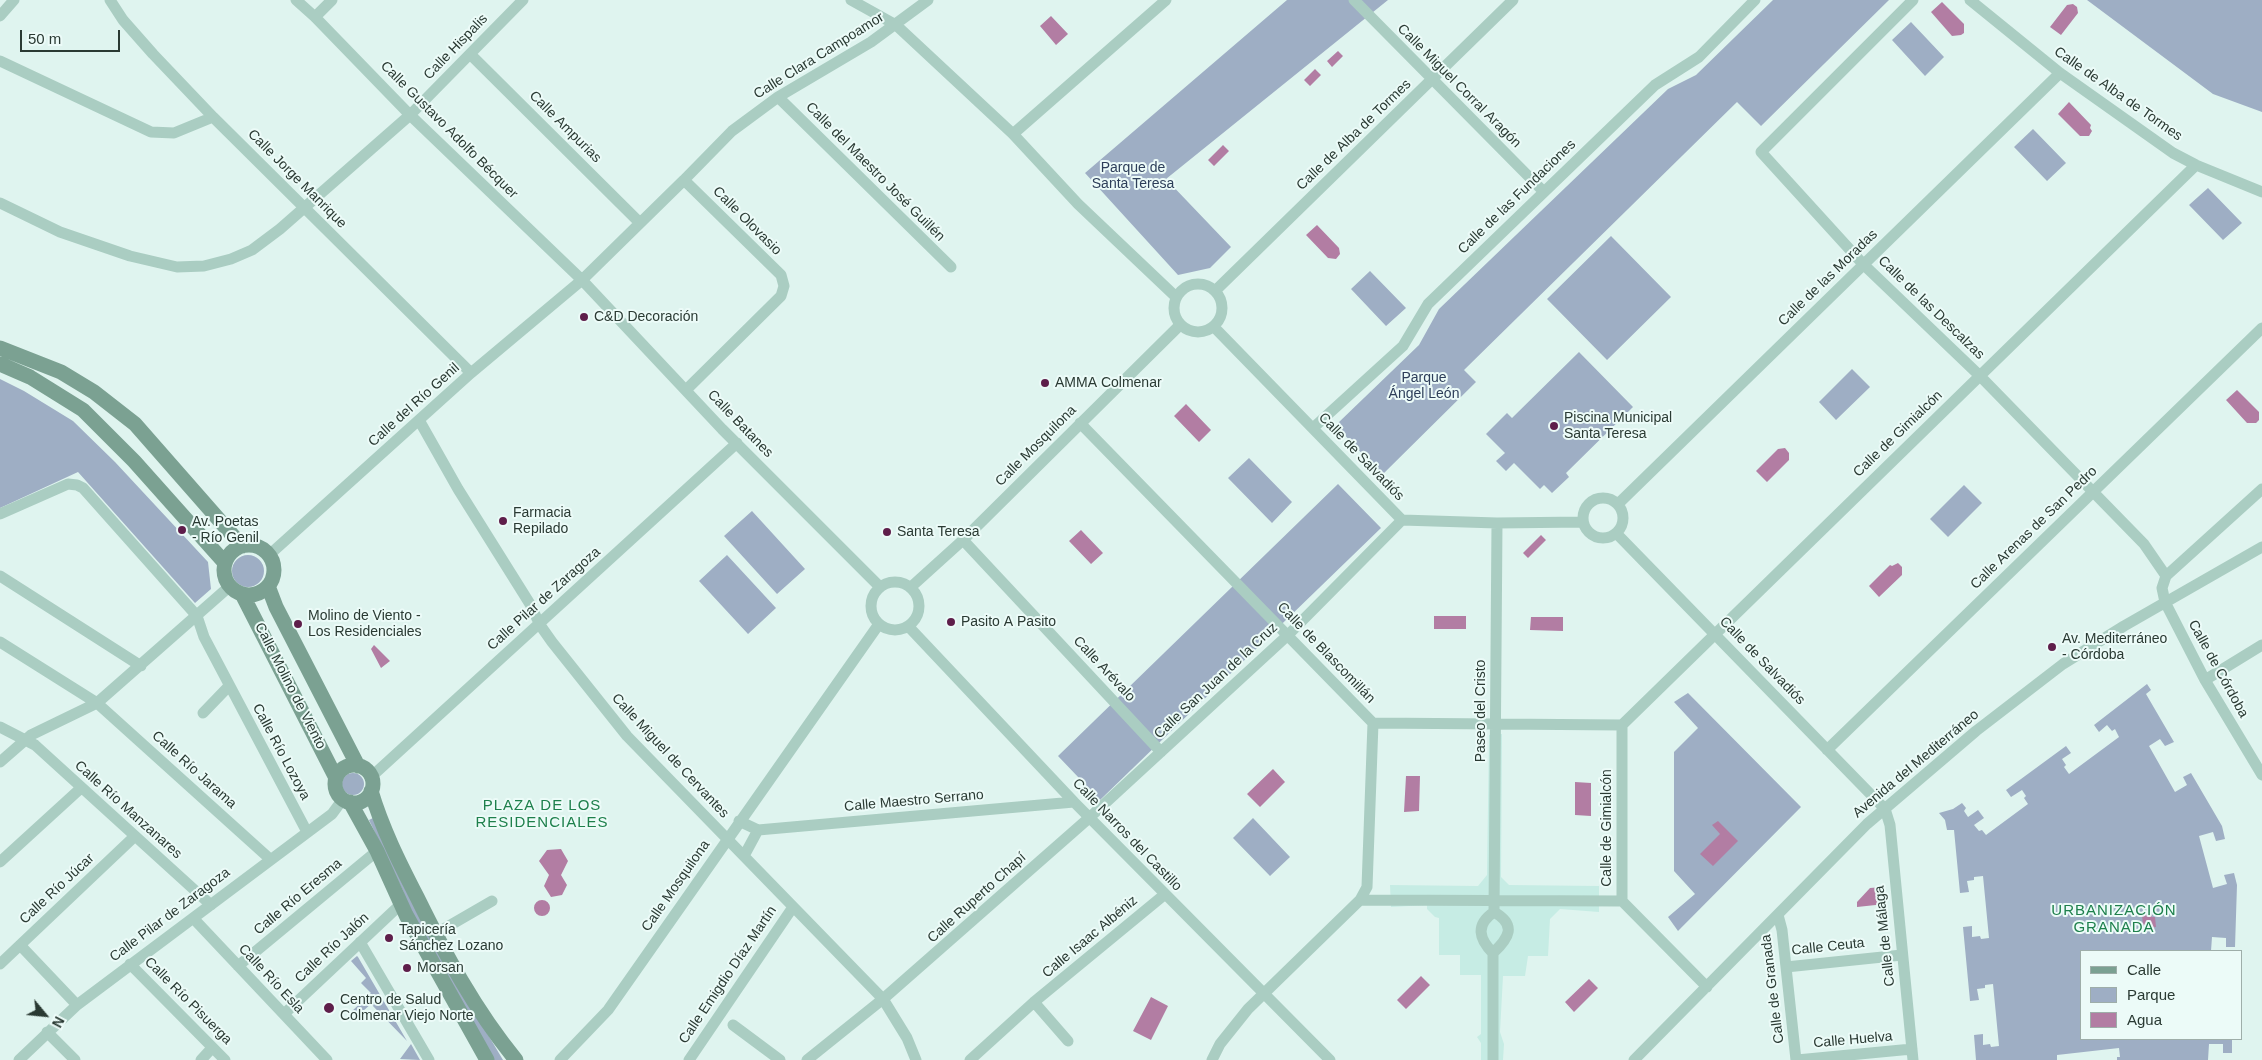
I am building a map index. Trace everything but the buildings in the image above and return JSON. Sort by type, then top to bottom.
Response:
[{"type":"main road","points":[[0,348],[62,372],[94,392],[134,424],[242,546]]},
{"type":"main road","points":[[0,364],[30,377],[83,410],[134,461],[225,563]]},
{"type":"main road","points":[[242,546],[257,547],[268,556],[272,561],[273,574],[268,586],[259,593],[236,590],[224,575],[225,563],[234,551],[242,546]]},
{"type":"main road","name":"Calle Molino de Viento","points":[[268,586],[276,607],[358,766]]},
{"type":"main road","name":"Calle Molino de Viento","points":[[236,590],[336,778]]},
{"type":"main road","points":[[487,1060],[401,904],[377,851],[346,801],[336,790],[336,778],[347,766],[358,766],[366,770],[385,832],[436,934],[464,986],[496,1035],[516,1060]]},
{"type":"main road","points":[[346,801],[364,799],[371,784]]},
{"type":"street","points":[[0,16],[14,0]]},
{"type":"street","name":"Calle Jorge Manrique","points":[[110,0],[123,20],[213,117],[305,206],[471,373]]},
{"type":"street","name":"Calle Gustavo Adolfo Bécquer","points":[[296,0],[316,17],[410,115],[582,280]]},
{"type":"street","points":[[316,17],[332,0]]},
{"type":"street","name":"Calle Hispalis","points":[[0,203],[60,232],[92,244],[177,266],[204,266],[231,259],[252,250],[280,230],[410,115],[522,0]]},
{"type":"street","points":[[851,0],[896,25],[1012,134],[1078,204],[1176,297]]},
{"type":"street","name":"Calle Clara Campoamor","points":[[684,180],[732,131],[778,97],[896,25],[928,0]]},
{"type":"street","points":[[1012,134],[1166,0]]},
{"type":"street","name":"Calle Miguel Corral Aragón","points":[[1354,0],[1431,80],[1544,192]]},
{"type":"street","name":"Calle de Alba de Tormes","points":[[1215,291],[1513,0]]},
{"type":"street","name":"Calle de las Fundaciones","points":[[1313,428],[1402,346],[1428,304],[1655,85],[1699,57],[1756,0]]},
{"type":"street","name":"Calle de las Descalzas","points":[[1912,0],[1761,152],[1863,264],[1980,376],[2144,544],[2166,576]]},
{"type":"street","name":"Calle de Alba de Tormes","points":[[1970,0],[2060,73],[2173,153],[2196,165],[2262,192]]},
{"type":"street","name":"Calle Ampurias","points":[[470,54],[640,223]]},
{"type":"street","points":[[0,61],[151,132],[174,133],[213,117]]},
{"type":"street","name":"Calle de las Moradas","points":[[1618,504],[2060,73]]},
{"type":"street","name":"Calle del Maestro José Guillén","points":[[778,97],[951,267]]},
{"type":"street","name":"Calle de Gimialcón","points":[[1707,987],[1622,901],[1622,725],[2196,165]]},
{"type":"street","points":[[582,280],[684,180]]},
{"type":"street","name":"Calle Olovasio","points":[[684,180],[781,275],[784,286],[781,296],[686,390]]},
{"type":"street","name":"Calle del Río Genil","points":[[268,556],[471,373],[582,280]]},
{"type":"street","name":"Calle Batanes","points":[[582,280],[737,443],[880,587]]},
{"type":"street","points":[[1194,284],[1202,284],[1215,291],[1222,305],[1222,313],[1214,327],[1200,333],[1193,332],[1180,325],[1174,312],[1176,297],[1181,291],[1194,284]]},
{"type":"street","name":"Calle Mosquilona","points":[[911,587],[963,540],[1180,325]]},
{"type":"street","name":"Calle de Salvadiós","points":[[1214,327],[1402,520],[1497,523],[1583,522]]},
{"type":"street","name":"Calle Arenas de San Pedro","points":[[1827,750],[2262,328]]},
{"type":"street","name":"Calle Miguel de Cervantes","points":[[419,420],[458,489],[530,604],[540,624],[627,736],[883,1000],[907,1038],[916,1060]]},
{"type":"street","name":"Calle de Blascomillán","points":[[1080,423],[1373,723],[1367,887],[1360,900],[1282,978],[1263,993],[1220,1044],[1212,1060]]},
{"type":"street","name":"Calle Pilar de Zaragoza","points":[[371,784],[540,624],[737,443]]},
{"type":"street","points":[[0,514],[68,484],[83,488],[198,616]]},
{"type":"street","points":[[2166,602],[2162,588],[2166,576],[2262,489]]},
{"type":"street","points":[[1607,498],[1618,504],[1623,512],[1624,519],[1617,534],[1605,539],[1597,538],[1590,534],[1583,522],[1583,514],[1592,501],[1607,498]]},
{"type":"street","name":"Calle San Juan de la Cruz","points":[[1089,818],[1288,635],[1402,520]]},
{"type":"street","name":"Paseo del Cristo","points":[[1494,912],[1497,724],[1497,523]]},
{"type":"street","name":"Calle de Salvadiós","points":[[1617,534],[1885,809]]},
{"type":"street","name":"Calle Arévalo","points":[[963,540],[1161,752]]},
{"type":"street","name":"Avenida del Mediterráneo","points":[[1634,1060],[1867,824],[1976,731],[2064,664],[2262,547]]},
{"type":"street","points":[[0,576],[142,666]]},
{"type":"street","points":[[890,582],[901,582],[911,587],[917,596],[919,607],[916,618],[908,626],[899,630],[888,630],[879,624],[873,616],[871,605],[873,595],[880,587],[890,582]]},
{"type":"street","points":[[0,762],[24,740],[97,703],[198,616],[236,590]]},
{"type":"street","name":"Calle de Córdoba","points":[[2166,602],[2205,680],[2262,775]]},
{"type":"street","name":"Calle Río Lozoya","points":[[198,616],[204,637],[307,832]]},
{"type":"street","name":"Calle Mosquilona","points":[[560,1060],[608,1010],[879,624]]},
{"type":"street","name":"Calle Narros del Castillo","points":[[908,626],[1089,818],[1330,1060]]},
{"type":"street","name":"Calle Río Jarama","points":[[0,642],[97,703],[270,859]]},
{"type":"street","points":[[2205,680],[2262,645]]},
{"type":"street","points":[[203,713],[229,686]]},
{"type":"street","points":[[1373,723],[1622,725]]},
{"type":"street","name":"Calle Río Manzanares","points":[[0,727],[35,745],[211,905]]},
{"type":"street","points":[[0,862],[82,788]]},
{"type":"street","name":"Calle Pilar de Zaragoza","points":[[19,1060],[77,1005],[332,814],[346,801]]},
{"type":"street","name":"Calle Maestro Serrano","points":[[739,822],[758,830],[1074,802]]},
{"type":"street","name":"Calle de Málaga","points":[[1885,809],[1890,825],[1912,1054]]},
{"type":"street","name":"Calle Ruperto Chapí","points":[[807,1060],[883,1000],[1089,818]]},
{"type":"street","points":[[744,856],[758,830]]},
{"type":"street","name":"Calle Río Júcar","points":[[0,964],[135,836]]},
{"type":"street","name":"Calle Río Eresma","points":[[238,966],[377,851]]},
{"type":"street","name":"Calle Isaac Albéniz","points":[[970,1060],[1034,1002],[1164,895]]},
{"type":"street","points":[[436,934],[492,900]]},
{"type":"street","points":[[1360,900],[1622,901]]},
{"type":"street","name":"Calle Río Jalón","points":[[284,1014],[401,904]]},
{"type":"street","name":"Calle Emigdio Díaz Martín","points":[[689,1060],[793,907]]},
{"type":"street","points":[[1492,1060],[1494,953],[1508,935],[1505,918],[1494,912],[1488,916],[1482,926],[1481,936],[1485,944],[1494,953]]},
{"type":"street","name":"Calle de Granada","points":[[1778,915],[1782,930],[1796,1060]]},
{"type":"street","name":"Calle Río Esla","points":[[193,918],[328,1060]]},
{"type":"street","points":[[360,942],[428,1060]]},
{"type":"street","points":[[20,945],[77,1005]]},
{"type":"street","name":"Calle Ceuta","points":[[1786,967],[1902,955]]},
{"type":"street","name":"Calle Río Pisuerga","points":[[130,964],[224,1060]]},
{"type":"street","points":[[1034,1002],[1068,1041]]},
{"type":"street","points":[[733,1025],[780,1060]]},
{"type":"street","points":[[47,1032],[75,1060]]},
{"type":"street","points":[[201,1060],[212,1048]]},
{"type":"street","name":"Calle Huelva","points":[[1796,1060],[1912,1054]]},
{"type":"green space","name":"Parque de Santa Teresa","points":[[1287,0],[1388,0],[1166,179],[1231,247],[1210,268],[1178,275],[1085,173]]},
{"type":"green space","name":"Parque Ángel León","points":[[1773,0],[1889,0],[1761,126],[1737,102],[1464,370],[1476,382],[1382,475],[1339,429],[1338,423],[1419,345],[1439,309],[1668,89],[1696,75]]},
{"type":"green space","points":[[2087,0],[2262,0],[2262,112],[2213,94]]},
{"type":"green space","points":[[1911,22],[1944,57],[1925,76],[1892,40]]},
{"type":"green space","points":[[2033,129],[2066,163],[2047,181],[2014,147]]},
{"type":"green space","points":[[2208,188],[2242,223],[2223,240],[2189,205]]},
{"type":"green space","points":[[1611,236],[1671,297],[1607,360],[1547,299]]},
{"type":"green space","points":[[1370,271],[1406,308],[1386,326],[1351,289]]},
{"type":"green space","name":"Piscina Municipal Santa Teresa","points":[[1579,352],[1633,407],[1566,473],[1569,477],[1552,493],[1544,485],[1540,489],[1514,463],[1506,471],[1496,461],[1505,453],[1486,434],[1507,413],[1512,418]]},
{"type":"green space","points":[[1852,369],[1870,387],[1836,420],[1819,402]]},
{"type":"green space","points":[[0,379],[24,391],[73,421],[115,462],[208,562],[211,589],[195,603],[78,472],[0,508]]},
{"type":"green space","points":[[1249,458],[1292,502],[1272,523],[1228,478]]},
{"type":"green space","points":[[1338,484],[1381,528],[1100,800],[1058,756]]},
{"type":"green space","points":[[1964,485],[1982,503],[1948,537],[1930,519]]},
{"type":"green space","points":[[752,511],[805,569],[777,594],[724,536]]},
{"type":"green space","points":[[248,555],[260,559],[264,571],[260,583],[248,587],[236,583],[232,571],[236,559]]},
{"type":"green space","points":[[727,555],[776,608],[748,634],[699,581]]},
{"type":"green space","points":[[2147,684],[2151,690],[2146,694],[2174,742],[2165,746],[2160,739],[2149,746],[2175,792],[2187,785],[2183,777],[2191,773],[2222,826],[2225,839],[2216,841],[2213,832],[2199,836],[2213,888],[2227,884],[2224,875],[2234,873],[2237,885],[2235,947],[2226,947],[2226,938],[2212,937],[2211,950],[2080,950],[2080,1040],[2232,1040],[2232,1053],[2223,1053],[2223,1044],[2209,1044],[2208,1060],[2117,1060],[2117,1057],[2120,1057],[2119,1048],[2057,1055],[2057,1060],[1976,1060],[1974,1035],[1983,1034],[1983,1045],[1999,1046],[1993,984],[1977,989],[1979,1000],[1970,1001],[1963,927],[1972,926],[1972,937],[1989,938],[1983,876],[1974,877],[1974,880],[1967,881],[1969,892],[1960,893],[1954,830],[1947,830],[1945,820],[1939,813],[1953,809],[1962,803],[1966,808],[1964,811],[1968,817],[1978,810],[1984,818],[1974,825],[1986,835],[2028,804],[2022,790],[2011,797],[2006,790],[2066,746],[2071,753],[2062,759],[2066,765],[2064,767],[2069,774],[2119,737],[2115,729],[2112,731],[2107,725],[2099,732],[2094,725]]},
{"type":"green space","points":[[1688,693],[1801,807],[1678,931],[1668,917],[1695,894],[1674,871],[1674,752],[1698,728],[1674,702]]},
{"type":"green space","points":[[353,773],[361,776],[364,784],[361,792],[353,795],[345,792],[342,784],[345,776]]},
{"type":"green space","points":[[373,818],[455,979],[503,1060],[494,1060],[407,907],[403,891],[369,820]]},
{"type":"green space","points":[[1253,818],[1290,857],[1270,876],[1233,838]]},
{"type":"green space","points":[[357,956],[407,1041],[371,1004],[355,1018],[350,1013],[371,993],[361,983],[366,978],[351,961]]},
{"type":"green space","points":[[411,1044],[420,1060],[400,1059]]},
{"type":"shaded area","points":[[1502,734],[1501,877],[1509,885],[1599,886],[1599,912],[1560,909],[1550,919],[1548,956],[1528,956],[1525,976],[1503,976],[1500,1032],[1504,1044],[1503,1060],[1481,1060],[1481,1043],[1477,1037],[1481,1034],[1481,975],[1460,975],[1460,955],[1439,955],[1439,918],[1435,917],[1427,909],[1427,905],[1391,907],[1390,885],[1478,886],[1487,875],[1489,735]]},
{"type":"water","points":[[1942,2],[1964,24],[1964,33],[1961,35],[1952,36],[1931,12]]},
{"type":"water","points":[[2073,4],[2077,7],[2078,13],[2061,35],[2050,27],[2067,5]]},
{"type":"water","points":[[1051,16],[1068,34],[1056,45],[1040,26]]},
{"type":"water","points":[[1338,51],[1343,56],[1332,67],[1327,61]]},
{"type":"water","points":[[1315,69],[1321,75],[1310,86],[1304,80]]},
{"type":"water","points":[[2069,102],[2091,125],[2092,131],[2089,136],[2080,136],[2058,114]]},
{"type":"water","points":[[1223,145],[1229,151],[1214,166],[1208,160]]},
{"type":"water","points":[[1317,225],[1339,248],[1340,254],[1336,259],[1328,258],[1306,235]]},
{"type":"water","points":[[2237,390],[2259,412],[2259,420],[2256,423],[2247,423],[2226,400]]},
{"type":"water","points":[[1186,404],[1211,430],[1199,442],[1174,416]]},
{"type":"water","points":[[1785,448],[1789,453],[1789,460],[1767,482],[1756,471],[1778,449]]},
{"type":"water","points":[[1081,530],[1103,553],[1091,564],[1069,541]]},
{"type":"water","points":[[1541,535],[1546,540],[1528,558],[1523,553]]},
{"type":"water","points":[[1898,563],[1902,567],[1902,575],[1879,597],[1869,586],[1890,565]]},
{"type":"water","points":[[1434,616],[1466,616],[1466,629],[1434,629]]},
{"type":"water","points":[[1531,617],[1563,617],[1563,631],[1530,630]]},
{"type":"water","points":[[374,645],[390,661],[381,668],[371,649]]},
{"type":"water","points":[[1273,769],[1285,782],[1260,807],[1247,794]]},
{"type":"water","points":[[1406,776],[1420,776],[1419,811],[1404,812]]},
{"type":"water","points":[[1575,782],[1591,783],[1591,816],[1575,815]]},
{"type":"water","points":[[1718,821],[1738,841],[1713,866],[1700,854],[1720,834],[1712,825]]},
{"type":"water","points":[[561,849],[568,861],[561,875],[567,885],[562,895],[551,897],[544,886],[549,875],[539,861],[547,850]]},
{"type":"water","points":[[1883,887],[1885,904],[1857,907],[1857,902],[1870,888]]},
{"type":"water","points":[[542,900],[550,908],[542,916],[534,908]]},
{"type":"water","points":[[2152,914],[2152,917],[2155,917],[2156,927],[2146,928],[2146,925],[2143,925],[2142,915]]},
{"type":"water","points":[[1421,976],[1430,985],[1406,1009],[1397,1000]]},
{"type":"water","points":[[1589,979],[1598,988],[1574,1012],[1565,1002]]},
{"type":"water","points":[[1151,997],[1168,1006],[1151,1040],[1133,1031]]},
{"type":"place","name":"C&D Decoración","points":[[584,317]]},
{"type":"place","name":"AMMA Colmenar","points":[[1045,383]]},
{"type":"place","name":"Piscina Municipal Santa Teresa","points":[[1554,426]]},
{"type":"place","name":"Farmacia Repilado","points":[[503,521]]},
{"type":"place","name":"Av. Poetas - Río Genil","points":[[182,530]]},
{"type":"place","name":"Santa Teresa","points":[[887,532]]},
{"type":"place","name":"Pasito A Pasito","points":[[951,622]]},
{"type":"place","name":"Molino de Viento - Los Residenciales","points":[[298,624]]},
{"type":"place","name":"Av. Mediterráneo - Córdoba","points":[[2052,647]]},
{"type":"place","name":"Tapicería Sánchez Lozano","points":[[389,938]]},
{"type":"place","name":"Morsan","points":[[407,968]]},
{"type":"place","name":"Centro de Salud Colmenar Viejo Norte","points":[[329,1008]]},
{"type":"district","name":"PLAZA DE LOS RESIDENCIALES","points":[[542,814]]},
{"type":"district","name":"URBANIZACIÓN GRANADA","points":[[2114,920]]}]
